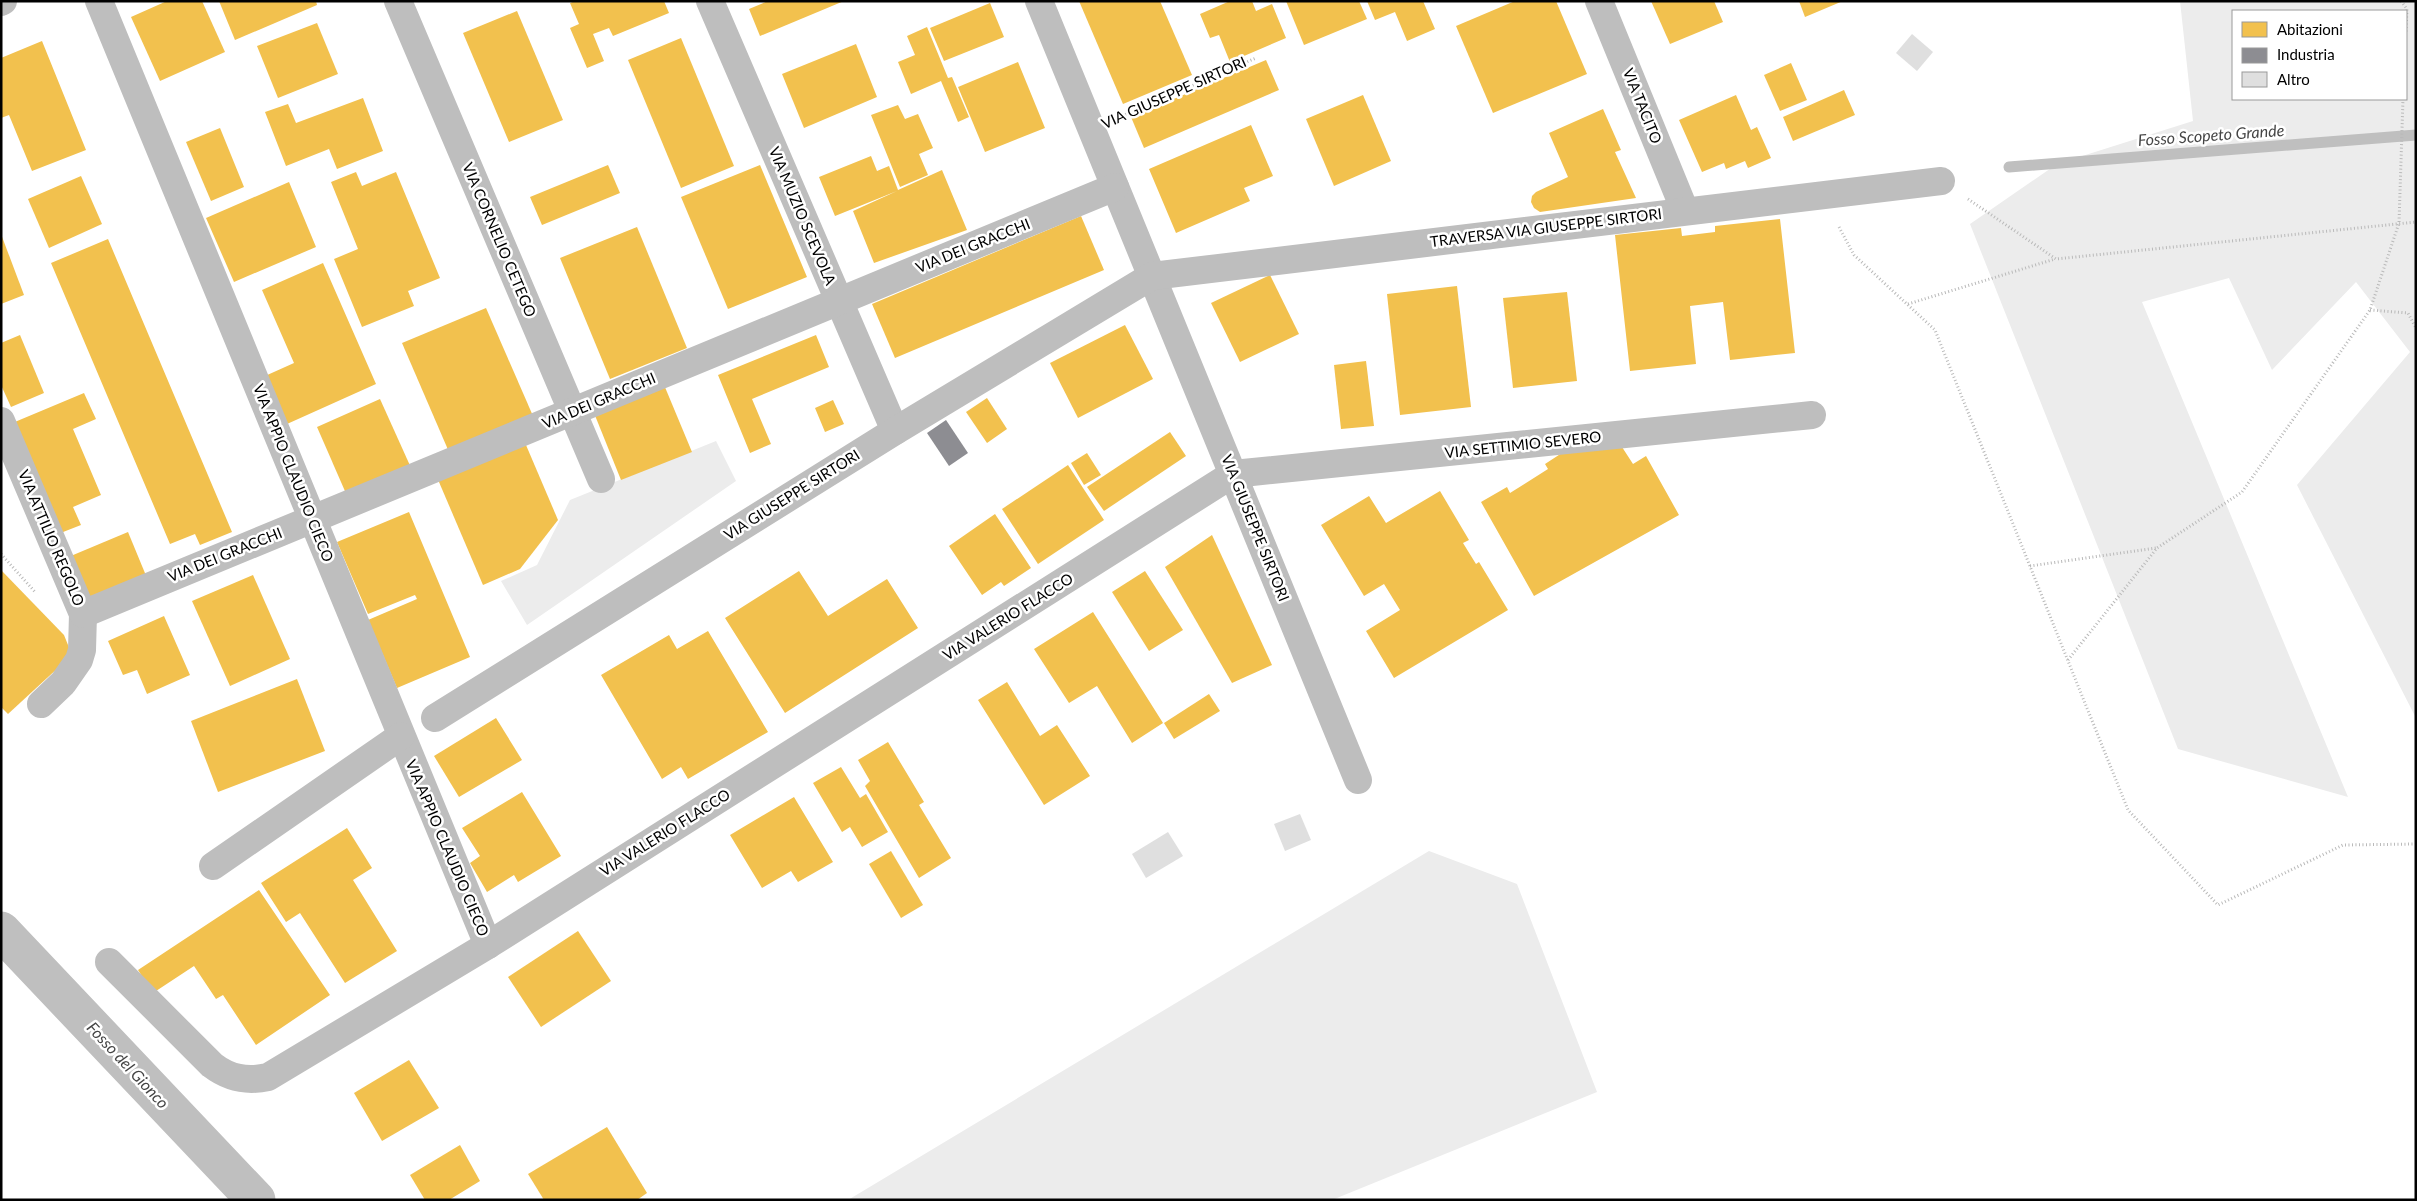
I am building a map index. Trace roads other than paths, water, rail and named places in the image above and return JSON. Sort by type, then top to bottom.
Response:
[{"type":"street","name":"VIA APPIO CLAUDIO CIECO","points":[[99,1],[488,945]]},
{"type":"street","name":"VIA CORNELIO CETEGO","points":[[398,1],[600,479]]},
{"type":"street","name":"VIA MUZIO SCEVOLA","points":[[710,1],[895,431]]},
{"type":"street","name":"VIA GIUSEPPE SIRTORI","points":[[1039,1],[1358,780]]},
{"type":"street","name":"VIA TACITO","points":[[1599,1],[1685,211]]},
{"type":"street","name":"TRAVERSA VIA GIUSEPPE SIRTORI","points":[[1152,276],[1941,181]]},
{"type":"street","name":"VIA DEI GRACCHI","points":[[83,614],[1115,187]]},
{"type":"street","name":"VIA GIUSEPPE SIRTORI","points":[[435,718],[895,431],[1152,276]]},
{"type":"street","name":"VIA SETTIMIO SEVERO","points":[[1233,474],[1812,415]]},
{"type":"street","name":"VIA ATTILIO REGOLO","points":[[1,421],[83,614],[82,650],[78,660],[64,683],[42,704]]},
{"type":"street","name":"VIA VALERIO FLACCO","points":[[110,962],[212,1065],[233,1077],[256,1079],[276,1073],[488,945],[1233,474]]},
{"type":"street","points":[[213,866],[401,736]]},
{"type":"waterway","name":"Fosso Scopeto Grande","points":[[2009,167],[2416,135]]},
{"type":"waterway","name":"Fosso del Gionco","points":[[1,931],[256,1200]]}]
